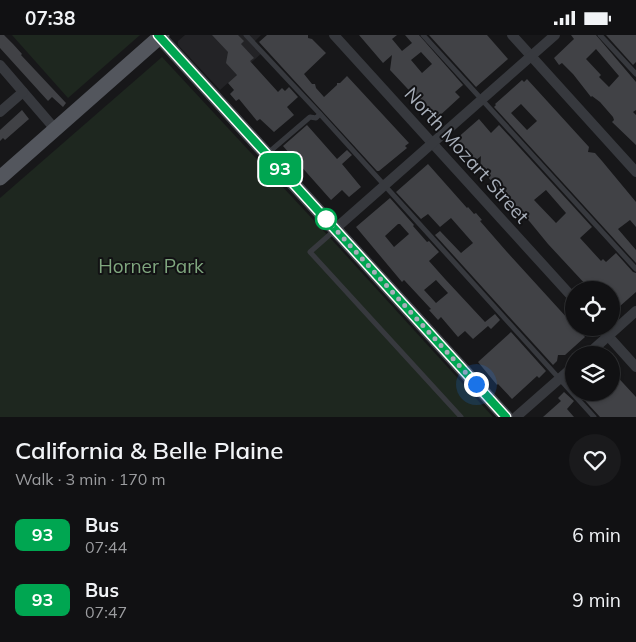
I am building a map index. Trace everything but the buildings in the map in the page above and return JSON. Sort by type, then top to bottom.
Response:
[{"type":"main road","points":[[0,178],[160,36]]},
{"type":"street","name":"North Mozart Street","points":[[334,35],[565,289]]},
{"type":"street","points":[[512,35],[636,172]]},
{"type":"street","points":[[335,229],[555,35]]},
{"type":"street","points":[[160,36],[506,417]]},
{"type":"street","points":[[0,65],[55,129]]},
{"type":"street","points":[[0,112],[23,92]]},
{"type":"street","points":[[620,325],[636,311]]},
{"type":"street","points":[[597,346],[608,336],[636,367]]},
{"type":"street","points":[[516,417],[565,374]]},
{"type":"lane","points":[[246,35],[385,185],[594,417]]},
{"type":"lane","points":[[424,35],[636,269]]},
{"type":"lane","points":[[600,35],[636,74]]},
{"type":"lane","points":[[266,154],[310,117],[316,118],[320,114]]},
{"type":"lane","points":[[335,229],[310,251],[461,417]]},
{"type":"shaded area","points":[[185,35],[261,35],[253,43],[262,53],[220,90],[178,45],[178,41]]},
{"type":"green space","points":[[12,35],[140,35],[68,98]]},
{"type":"green space","name":"Horner Park","points":[[162,57],[493,417],[0,417],[0,198]]},
{"type":"bus line","name":"93","points":[[158,35],[506,417]]},
{"type":"route","points":[[326,219],[476,384]]}]
